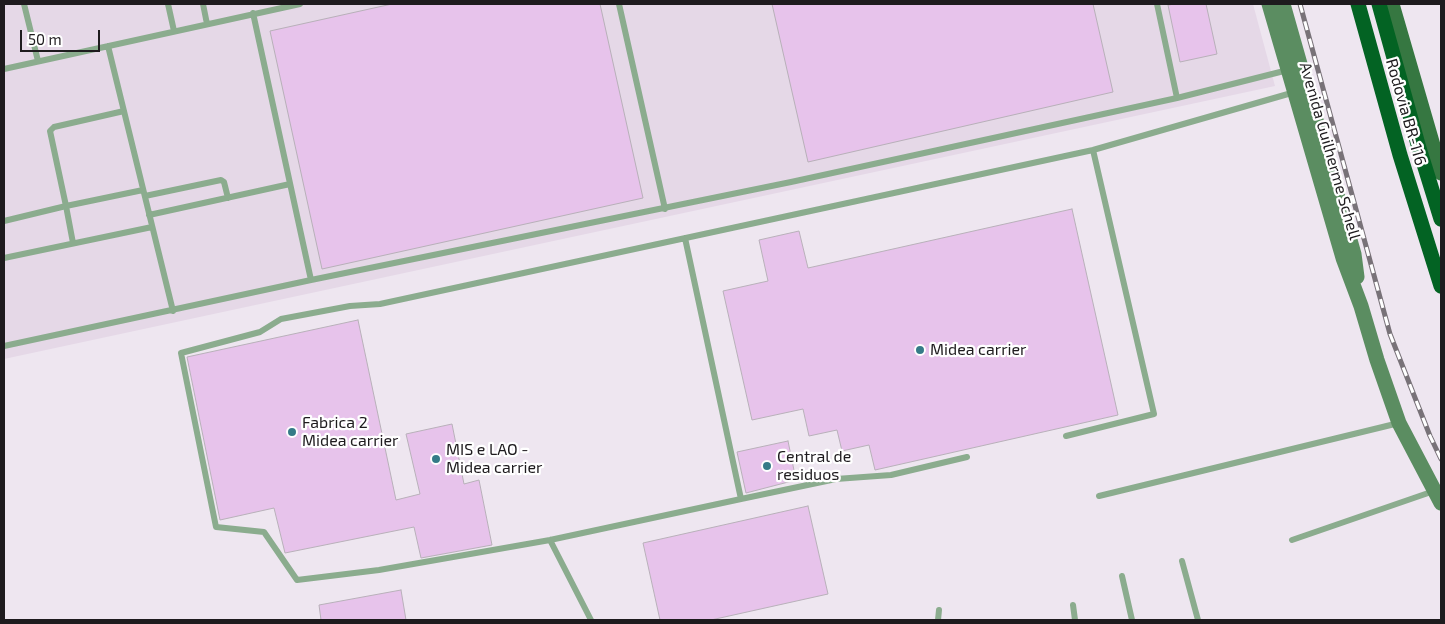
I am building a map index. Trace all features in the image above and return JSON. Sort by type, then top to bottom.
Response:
[{"type":"highway","name":"Rodovia BR-116","points":[[1358,4],[1400,155],[1441,286]]},
{"type":"highway","name":"Rodovia BR-116","points":[[1379,4],[1441,219]]},
{"type":"main road","name":"Avenida Guilherme Schell","points":[[1269,4],[1295,68]]},
{"type":"main road","name":"Avenida Guilherme Schell","points":[[1283,4],[1295,68],[1343,258],[1400,423],[1438,497]]},
{"type":"main road","points":[[1392,4],[1436,138],[1441,173]]},
{"type":"lane","points":[[24,4],[38,62]]},
{"type":"lane","points":[[168,4],[174,31]]},
{"type":"lane","points":[[203,4],[207,24]]},
{"type":"lane","points":[[4,69],[300,4]]},
{"type":"lane","points":[[619,4],[665,209]]},
{"type":"lane","points":[[1157,4],[1177,98]]},
{"type":"lane","points":[[253,13],[311,280]]},
{"type":"lane","points":[[108,46],[172,310]]},
{"type":"lane","points":[[4,346],[311,280],[665,209],[1177,98],[1295,68]]},
{"type":"lane","points":[[967,457],[891,475],[836,479],[550,540],[380,570],[297,580],[264,532],[216,527],[181,354],[260,332],[281,319],[350,306],[380,304],[1093,150],[1301,90]]},
{"type":"lane","points":[[73,243],[50,131],[54,127],[124,111]]},
{"type":"lane","points":[[1066,436],[1154,414],[1093,150]]},
{"type":"lane","points":[[4,221],[66,206],[221,180],[224,182],[228,198]]},
{"type":"lane","points":[[149,215],[290,184]]},
{"type":"lane","points":[[4,258],[152,228]]},
{"type":"lane","points":[[685,238],[741,499]]},
{"type":"lane","points":[[1099,496],[1400,423]]},
{"type":"lane","points":[[1292,540],[1438,497]]},
{"type":"lane","points":[[550,540],[591,620]]},
{"type":"lane","points":[[1182,561],[1198,620]]},
{"type":"lane","points":[[1122,576],[1132,620]]},
{"type":"lane","points":[[1073,605],[1075,620]]},
{"type":"lane","points":[[938,610],[938,620]]},
{"type":"shaded area","points":[[4,4],[1253,4],[1275,86],[4,359]]},
{"type":"building","points":[[392,4],[600,4],[643,198],[322,269],[270,31]]},
{"type":"building","points":[[772,4],[1093,4],[1113,92],[808,162]]},
{"type":"building","points":[[1206,4],[1217,54],[1180,62],[1168,5]]},
{"type":"building","name":"Midea carrier","points":[[1072,209],[1118,415],[875,470],[869,445],[842,451],[837,430],[809,436],[803,409],[752,420],[723,291],[768,281],[759,240],[799,231],[808,268]]},
{"type":"building","name":"Fabrica 2 Midea carrier","points":[[358,320],[396,500],[420,494],[406,434],[452,424],[464,484],[479,480],[492,545],[421,558],[414,527],[285,553],[274,508],[220,520],[187,357]]},
{"type":"building","name":"Central de residuos","points":[[788,441],[796,480],[746,493],[737,452]]},
{"type":"building","points":[[808,506],[828,594],[711,620],[660,620],[643,543]]},
{"type":"building","points":[[401,590],[406,620],[321,620],[319,605]]},
{"type":"railway","points":[[1300,4],[1390,334],[1441,459]]},
{"type":"place","name":"Midea carrier","points":[[920,350]]},
{"type":"place","name":"Fabrica 2 Midea carrier","points":[[292,432]]},
{"type":"place","name":"MIS e LAO - Midea carrier","points":[[436,459]]},
{"type":"place","name":"Central de residuos","points":[[767,466]]}]
